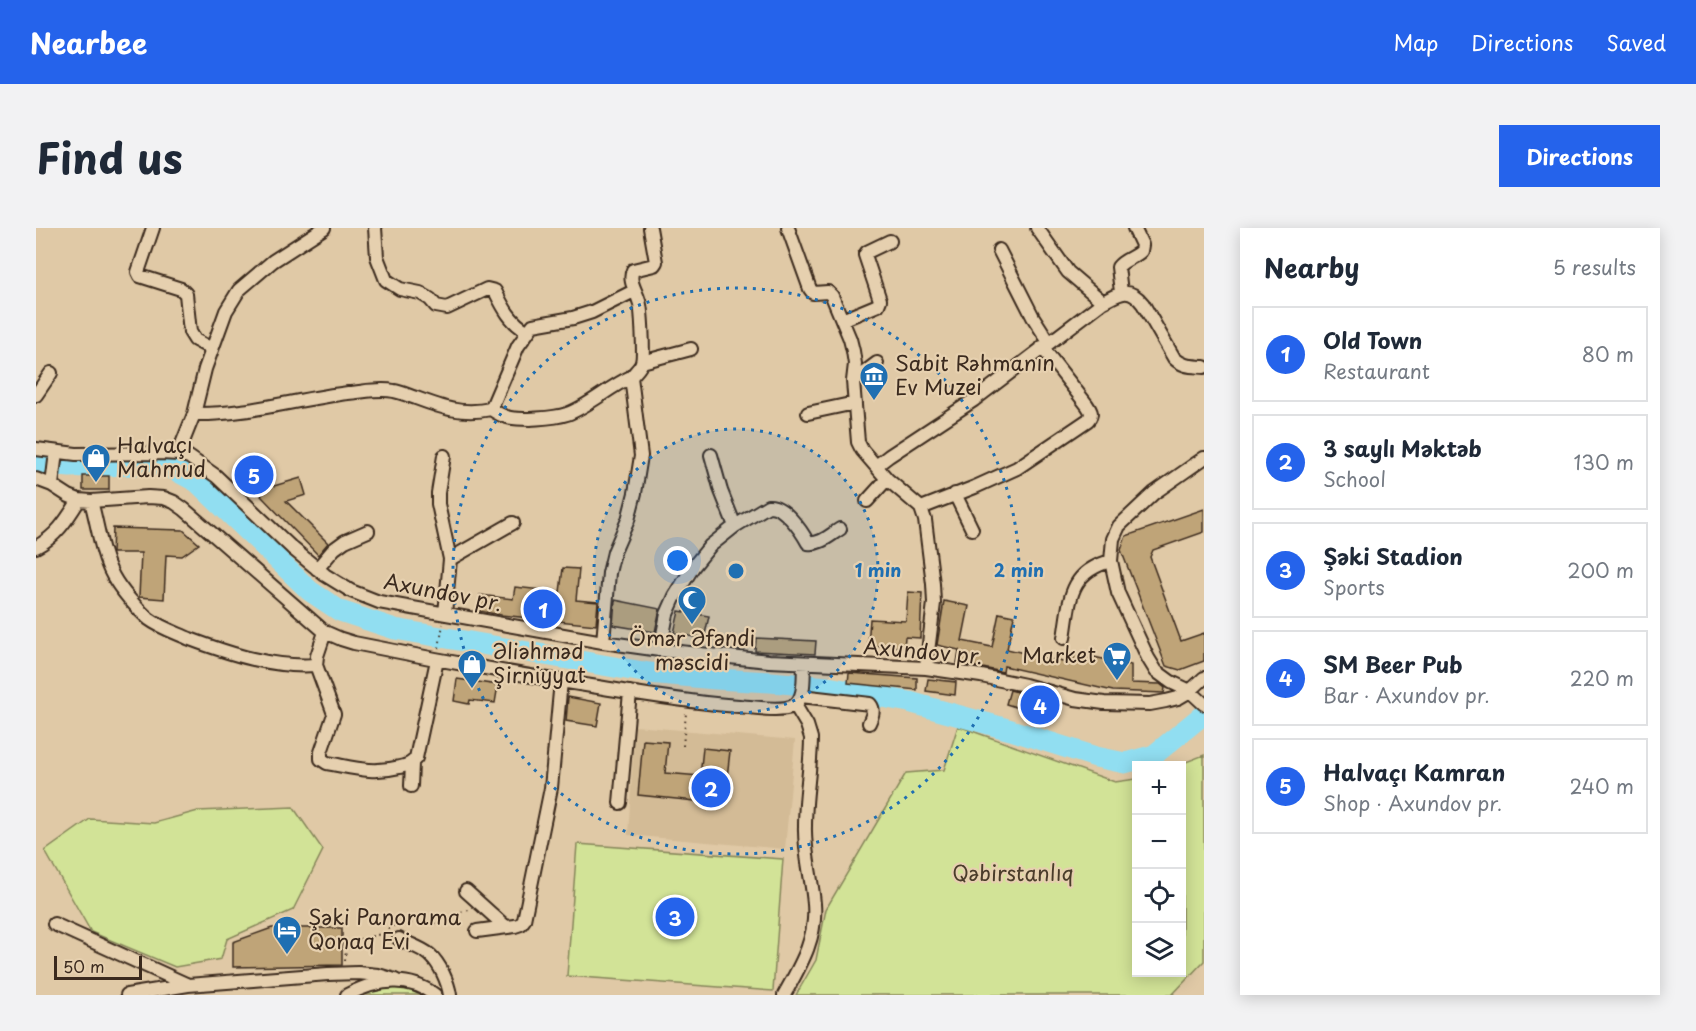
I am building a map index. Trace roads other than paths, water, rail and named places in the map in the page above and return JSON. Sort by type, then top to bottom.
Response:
[{"type":"street","points":[[153,228],[138,272],[140,276],[181,290],[186,294],[190,332],[195,340],[212,350]]},
{"type":"street","points":[[178,454],[194,414],[205,369],[226,311],[239,290],[273,261],[324,228]]},
{"type":"street","points":[[375,228],[377,257],[386,280],[393,285],[400,289],[420,293],[436,306],[447,308],[487,290],[495,291],[518,326],[527,331]]},
{"type":"street","points":[[194,414],[219,413],[332,395],[380,390],[395,391],[440,407],[462,412],[491,409],[510,418],[551,418],[568,414],[615,384],[631,377],[642,362],[641,311],[631,275],[633,270],[654,265],[656,262],[650,228]]},
{"type":"street","points":[[788,228],[810,290],[813,293],[828,292],[854,351],[853,381],[858,442],[887,479],[921,507],[925,520],[934,603],[926,668]]},
{"type":"street","points":[[1037,228],[1068,272],[1103,302]]},
{"type":"street","points":[[1121,292],[1118,267],[1122,262],[1141,251],[1142,245],[1134,228]]},
{"type":"street","points":[[842,320],[878,305],[880,300],[865,255],[890,241]]},
{"type":"street","points":[[921,507],[1017,468],[1091,416],[1087,405],[1046,344],[999,250]]},
{"type":"street","points":[[491,409],[518,346],[533,325],[592,312],[634,291]]},
{"type":"street","points":[[876,466],[974,400],[1103,302],[1121,292],[1137,296],[1174,358],[1180,364],[1204,367]]},
{"type":"street","points":[[642,362],[691,350]]},
{"type":"street","points":[[853,381],[877,363]]},
{"type":"street","points":[[36,395],[51,373]]},
{"type":"street","points":[[603,642],[609,573],[614,552],[628,519],[641,456],[631,377]]},
{"type":"street","points":[[808,413],[855,403]]},
{"type":"street","name":"Axundov pr.","points":[[36,449],[56,454],[178,454],[197,461],[317,569],[337,584],[379,602],[603,642],[803,669],[926,668],[981,676],[1075,699],[1104,703],[1150,704],[1172,700],[1190,691],[1204,678]]},
{"type":"street","points":[[53,480],[56,454]]},
{"type":"street","points":[[711,455],[721,491],[735,526]]},
{"type":"street","points":[[444,456],[438,504],[450,560],[445,614]]},
{"type":"street","points":[[1204,459],[1154,493],[1119,526],[1113,539],[1110,561],[1118,593],[1156,671],[1171,682],[1190,691],[1204,704]]},
{"type":"street","points":[[36,479],[53,480],[69,496],[85,501],[148,497],[164,498],[174,502],[325,632],[354,643],[438,654],[561,681],[687,701],[767,708],[781,708],[798,701],[870,704],[873,711],[869,723]]},
{"type":"street","points":[[867,501],[887,479]]},
{"type":"street","points":[[956,494],[972,529]]},
{"type":"street","points":[[36,547],[46,542],[60,529],[85,501]]},
{"type":"street","points":[[85,501],[114,578],[149,619],[172,631],[221,650],[280,665],[316,665]]},
{"type":"street","points":[[660,650],[667,614],[675,596],[693,567],[710,546],[735,526],[768,506],[774,505],[794,523],[808,543],[820,542],[840,529]]},
{"type":"street","points":[[450,560],[513,524]]},
{"type":"street","points":[[317,569],[334,549],[345,541],[368,531]]},
{"type":"street","points":[[1064,638],[1073,588],[1086,571],[1097,564],[1110,561]]},
{"type":"street","points":[[325,632],[316,665],[334,714],[321,752],[321,759],[327,763],[372,771],[383,771],[412,764]]},
{"type":"street","points":[[411,786],[412,764],[416,758],[438,654]]},
{"type":"street","points":[[784,995],[807,953],[813,929],[814,906],[805,843],[810,738],[798,701],[803,669]]},
{"type":"street","points":[[477,931],[521,924],[524,920],[551,788],[561,681]]},
{"type":"street","points":[[620,803],[630,692]]},
{"type":"street","points":[[466,891],[506,927]]},
{"type":"street","points":[[54,924],[188,985]]},
{"type":"street","points":[[399,939],[430,955],[440,969],[450,995]]},
{"type":"street","points":[[126,995],[188,985],[351,973],[378,975],[413,983],[435,995]]},
{"type":"street","points":[[348,995],[364,987],[395,980]]},
{"type":"waterway","points":[[36,463],[70,467],[132,465],[169,467],[197,482],[310,591],[340,611],[395,629],[649,673],[828,687],[909,702],[1011,730],[1096,757],[1125,763],[1154,755],[1204,714]]},
{"type":"place","name":"Sabit Rəhmanın Ev Muzei","points":[[874,402]]},
{"type":"place","name":"Halvaçı Kamran","points":[[254,475]]},
{"type":"place","name":"Halvaçı Mahmud","points":[[96,484]]},
{"type":"place","name":"Old Town","points":[[543,609]]},
{"type":"place","name":"Ömər Əfəndi məscidi","points":[[692,626]]},
{"type":"place","name":"Market","points":[[1117,682]]},
{"type":"place","name":"Əliəhməd Şirniyyat","points":[[472,690]]},
{"type":"place","name":"SM Beer Pub","points":[[1040,705]]},
{"type":"place","name":"3 saylı Məktəb","points":[[711,788]]},
{"type":"place","name":"Şəki Stadion","points":[[675,917]]},
{"type":"place","name":"Şəki Panorama Qonaq Evi","points":[[287,956]]},
{"type":"park label","name":"Qəbirstanlıq","points":[[1013,874]]}]
